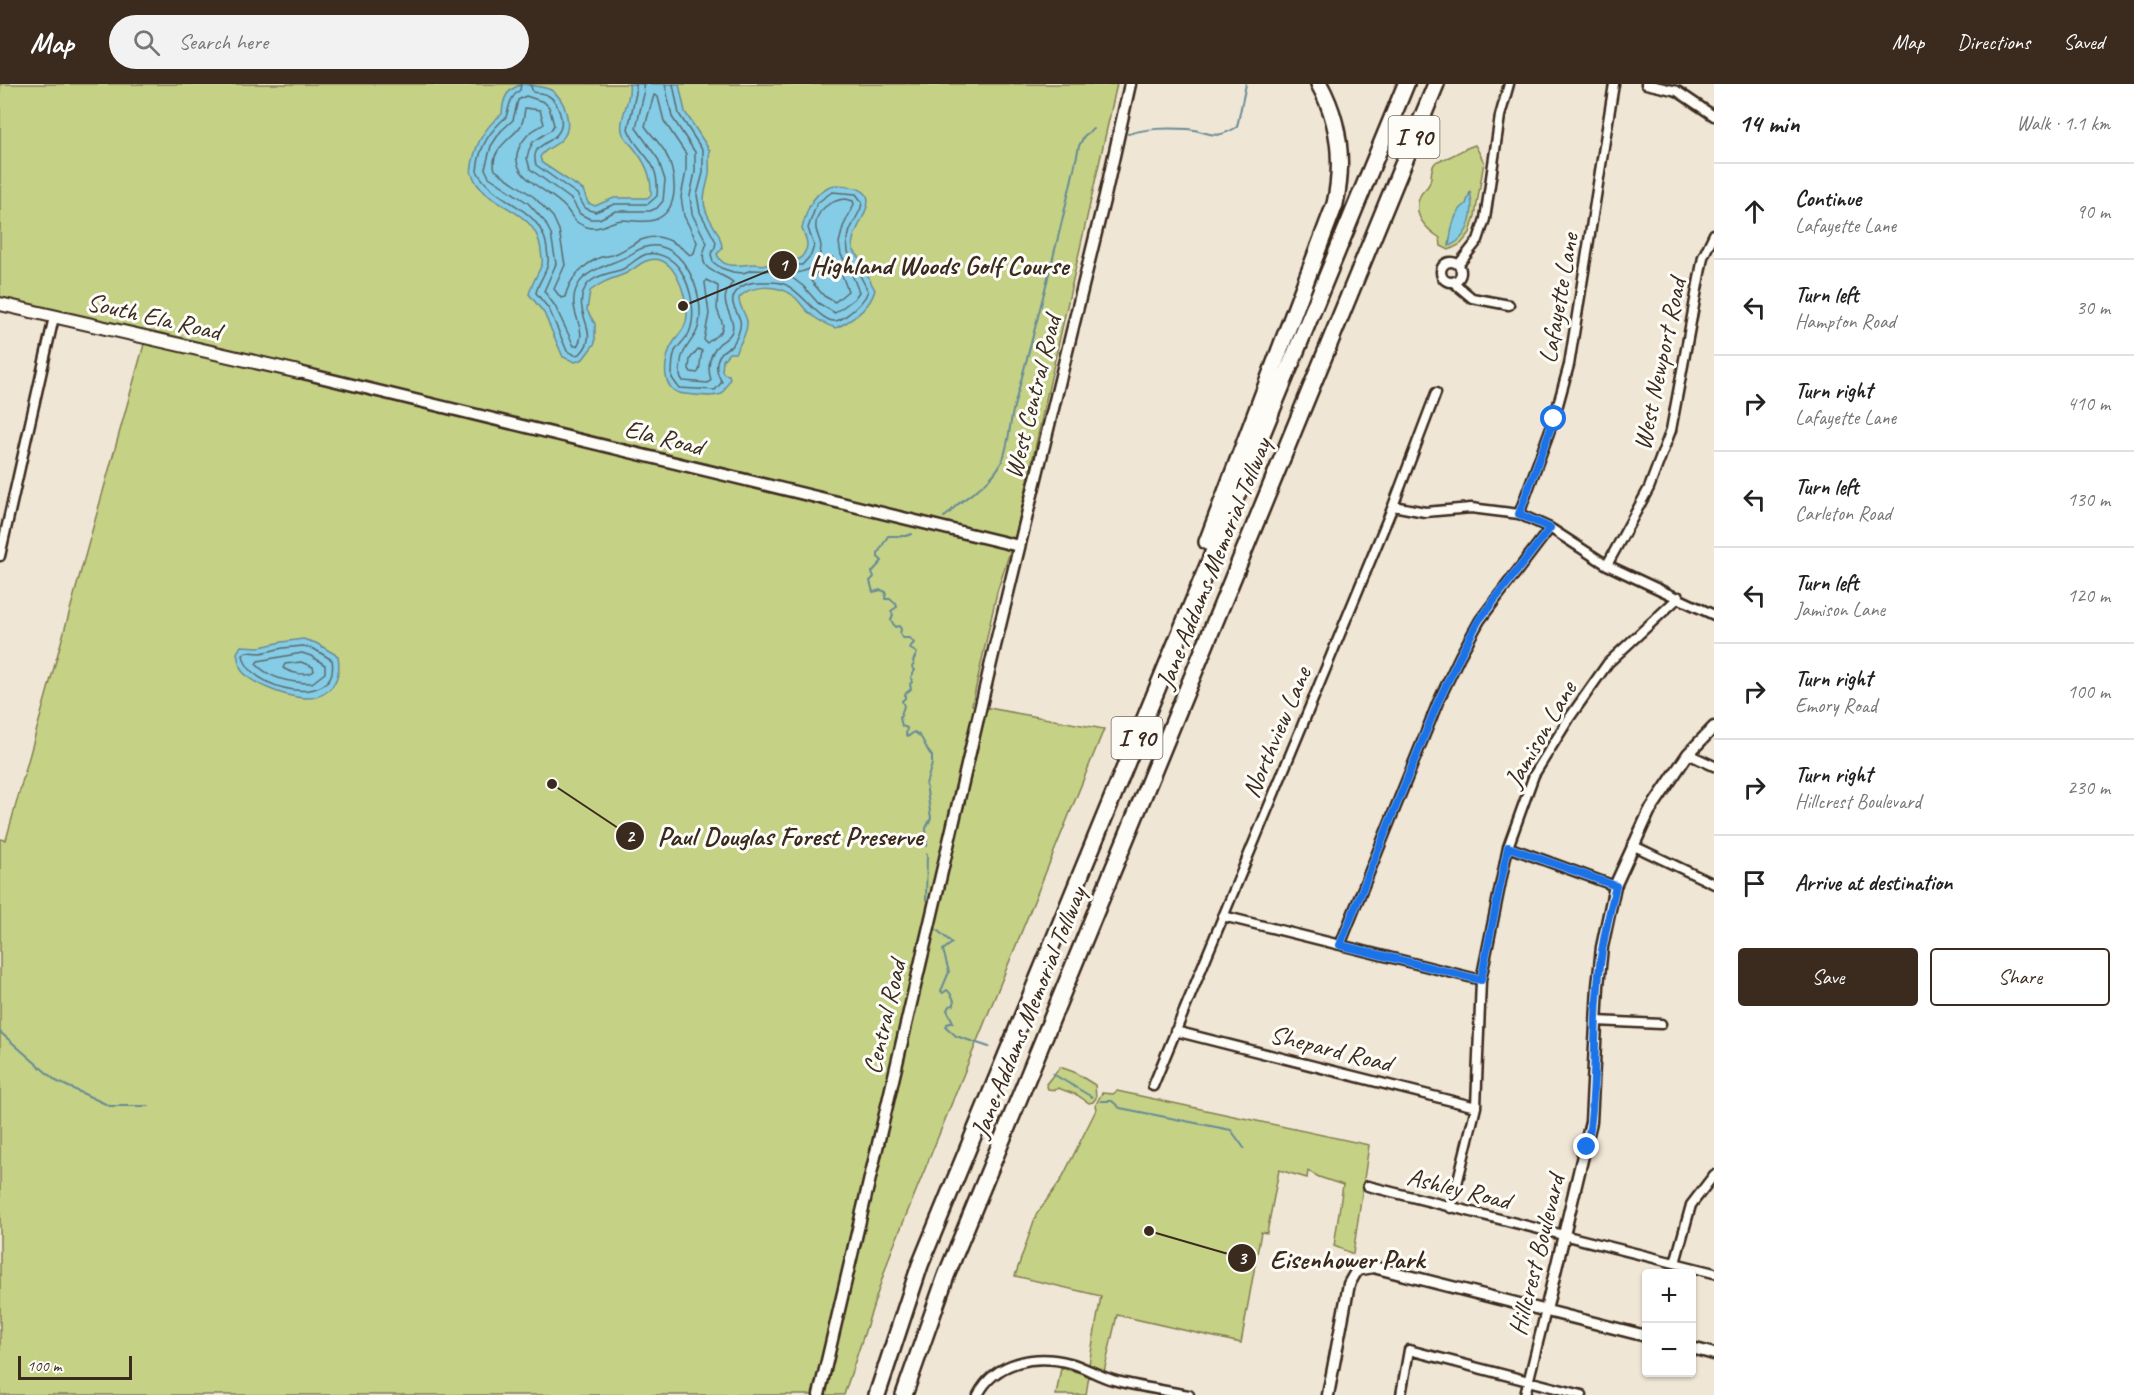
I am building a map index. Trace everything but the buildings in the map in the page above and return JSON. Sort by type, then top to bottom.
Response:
[{"type":"highway","points":[[1154,697],[1226,491],[1335,204],[1340,165],[1338,138],[1329,103],[1319,84]]},
{"type":"highway","name":"Jane Addams Memorial Tollway","points":[[876,1395],[920,1265],[1406,84]]},
{"type":"highway","name":"Jane Addams Memorial Tollway","points":[[904,1395],[946,1276],[1436,84]]},
{"type":"main road","name":"South Ela Road","points":[[0,304],[298,372]]},
{"type":"street","name":"West Central Road","points":[[994,650],[1105,196],[1130,84]]},
{"type":"street","points":[[1453,282],[1458,280],[1461,274],[1459,264],[1478,240],[1485,219],[1500,116],[1509,84]]},
{"type":"street","name":"Lafayette Lane","points":[[1519,514],[1554,419],[1569,365],[1614,84]]},
{"type":"street","points":[[1646,84],[1677,91],[1714,116]]},
{"type":"street","name":"West Newport Road","points":[[1607,565],[1649,488],[1671,430],[1703,256],[1714,234]]},
{"type":"street","points":[[1459,264],[1449,262],[1442,268],[1443,279],[1453,282],[1460,290],[1473,298],[1509,305]]},
{"type":"street","points":[[0,556],[54,317]]},
{"type":"street","name":"Ela Road","points":[[298,372],[1019,546]]},
{"type":"street","name":"Northview Lane","points":[[1153,1086],[1393,506],[1436,393]]},
{"type":"street","points":[[1393,506],[1425,512],[1472,508],[1519,514],[1550,528],[1607,565],[1714,615]]},
{"type":"street","points":[[1340,945],[1438,702],[1460,656],[1479,620],[1550,528]]},
{"type":"street","name":"Jamison Lane","points":[[1451,1208],[1476,1107],[1481,980],[1508,847],[1534,775],[1570,717],[1608,663],[1679,597]]},
{"type":"street","name":"Central Road","points":[[819,1395],[994,650]]},
{"type":"street","name":"Hillcrest Boulevard","points":[[1525,1395],[1591,1122],[1602,947],[1616,886],[1632,845],[1649,812],[1688,754],[1714,727]]},
{"type":"street","points":[[1688,754],[1714,766]]},
{"type":"street","points":[[1632,845],[1714,884]]},
{"type":"street","points":[[1508,847],[1616,886]]},
{"type":"street","points":[[1222,916],[1481,980]]},
{"type":"street","points":[[1596,1021],[1661,1024]]},
{"type":"street","name":"Shepard Road","points":[[1175,1031],[1476,1107]]},
{"type":"street","points":[[1675,1263],[1691,1205],[1714,1175]]},
{"type":"street","name":"Ashley Road","points":[[1368,1186],[1714,1273]]},
{"type":"street","points":[[1328,1395],[1349,1284],[1357,1270],[1373,1267],[1642,1335]]},
{"type":"street","points":[[1696,1349],[1714,1354]]},
{"type":"street","points":[[1401,1395],[1409,1350],[1582,1395]]},
{"type":"street","points":[[978,1395],[983,1386],[999,1371],[1020,1362],[1035,1359],[1071,1363],[1111,1380],[1190,1395]]},
{"type":"green space","points":[[0,84],[1117,84],[1016,533],[997,592],[972,705],[1104,729],[890,1255],[844,1395],[0,1395],[0,839],[6,840],[146,337],[0,304]]},
{"type":"green space","points":[[1475,145],[1484,162],[1475,216],[1470,233],[1461,244],[1449,250],[1441,246],[1440,238],[1421,220],[1418,203],[1421,194],[1429,184],[1436,162]]},
{"type":"green space","points":[[1060,1067],[1074,1072],[1095,1085],[1096,1098],[1093,1102],[1089,1103],[1077,1095],[1058,1088],[1048,1089],[1046,1084]]},
{"type":"green space","points":[[1117,1091],[1369,1145],[1353,1254],[1334,1246],[1343,1185],[1308,1171],[1307,1178],[1279,1170],[1267,1233],[1261,1232],[1241,1343],[1117,1315],[1104,1372],[1089,1364],[1101,1296],[1015,1276],[1036,1215],[1061,1180],[1097,1108],[1095,1106],[1102,1093],[1113,1094]]},
{"type":"green space","points":[[1061,1368],[1089,1375],[1086,1395],[1056,1395]]},
{"type":"water","points":[[523,84],[551,90],[560,99],[566,113],[566,134],[540,157],[542,163],[583,190],[588,203],[595,206],[614,198],[647,198],[651,195],[647,169],[622,131],[629,84],[679,84],[685,112],[710,151],[709,174],[704,197],[705,206],[722,244],[722,249],[717,254],[728,265],[775,266],[800,259],[807,244],[802,229],[810,205],[817,195],[828,187],[836,185],[849,186],[862,191],[867,197],[868,204],[853,241],[853,249],[861,260],[875,290],[873,296],[865,308],[836,328],[814,317],[785,291],[764,287],[744,293],[739,298],[747,321],[746,329],[735,353],[729,353],[723,360],[722,371],[729,375],[730,379],[722,394],[708,396],[685,394],[672,389],[666,378],[666,365],[669,351],[686,321],[685,297],[671,268],[656,259],[646,261],[590,291],[587,310],[595,324],[595,343],[583,359],[575,362],[563,357],[544,313],[529,294],[542,262],[538,237],[524,219],[485,193],[471,172],[480,140],[489,126],[502,114],[507,94],[513,88]]},
{"type":"water","points":[[1470,192],[1472,207],[1469,223],[1462,237],[1449,246],[1455,217],[1466,204]]},
{"type":"water","points":[[303,639],[316,643],[338,656],[339,669],[336,681],[323,694],[308,698],[276,692],[256,682],[242,671],[237,653],[241,646],[260,647]]},
{"type":"waterway","points":[[1128,134],[1165,129],[1188,129],[1216,135],[1222,134],[1237,127],[1246,84]]},
{"type":"waterway","points":[[944,517],[988,480],[1002,461],[1079,146],[1084,136],[1093,129]]},
{"type":"waterway","points":[[912,534],[888,536],[878,553],[882,561],[872,572],[874,577],[870,581],[873,592],[881,590],[886,592],[885,599],[890,599],[896,604],[897,607],[891,611],[893,615],[891,620],[895,627],[899,626],[903,638],[910,638],[914,643],[909,648],[917,653],[913,661],[912,667],[915,670],[911,677],[911,689],[902,701],[904,706],[900,718],[902,726],[907,728],[906,735],[909,736],[914,732],[918,734],[932,756],[926,784],[931,818],[926,828],[927,846]]},
{"type":"waterway","points":[[926,900],[927,854]]},
{"type":"waterway","points":[[937,930],[952,943],[943,950],[949,972],[941,991],[943,993],[947,990],[954,1003],[947,1010],[953,1022],[947,1024],[946,1027],[956,1036],[989,1047]]},
{"type":"waterway","points":[[0,1032],[56,1081],[110,1106],[149,1106]]},
{"type":"waterway","points":[[1053,1074],[1092,1097]]},
{"type":"waterway","points":[[1101,1101],[1112,1101],[1120,1108],[1231,1130],[1244,1148]]},
{"type":"place","name":"Highland Woods Golf Course","points":[[683,306]]},
{"type":"place","name":"Paul Douglas Forest Preserve","points":[[552,784]]},
{"type":"place","name":"Eisenhower Park","points":[[1149,1231]]},
{"type":"route","points":[[1554,419],[1519,514],[1550,528],[1479,620],[1460,656],[1438,702],[1340,945],[1481,980],[1508,847],[1616,886],[1602,947],[1591,1122],[1587,1147]]}]
